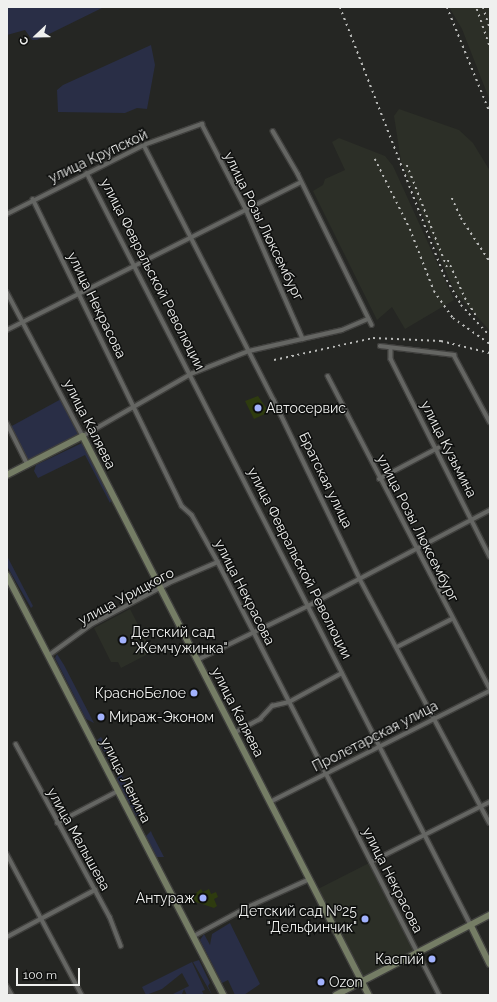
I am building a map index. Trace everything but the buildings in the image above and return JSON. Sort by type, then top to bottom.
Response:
[{"type":"street","name":"улица Крупской","points":[[7,214],[33,199],[144,145],[202,124]]},
{"type":"street","name":"улица Розы Люксембург","points":[[202,124],[246,209],[303,339]]},
{"type":"street","points":[[273,131],[301,182],[372,325]]},
{"type":"street","name":"Братская улица","points":[[144,145],[249,351],[360,578],[436,717],[490,824]]},
{"type":"street","name":"улица Февральской Революции","points":[[87,173],[426,835],[490,964]]},
{"type":"street","points":[[7,330],[21,320],[134,263],[301,182]]},
{"type":"street","name":"улица Некрасова","points":[[33,199],[182,506],[192,515],[218,562],[325,774],[440,995]]},
{"type":"street","name":"улица Каляева","points":[[7,292],[83,436],[369,995]]},
{"type":"street","points":[[7,476],[83,436],[191,374],[249,351],[342,330],[368,319]]},
{"type":"street","points":[[380,346],[391,350],[411,349],[454,354],[490,422]]},
{"type":"street","name":"улица Кузьмина","points":[[391,350],[390,359],[438,448],[490,557]]},
{"type":"street","name":"улица Розы Люксембург","points":[[328,376],[379,479],[490,690]]},
{"type":"street","points":[[7,423],[28,465]]},
{"type":"street","points":[[379,479],[438,448]]},
{"type":"street","points":[[197,660],[308,606],[490,510]]},
{"type":"street","name":"улица Урицкого","points":[[48,656],[92,624],[160,588],[218,562]]},
{"type":"street","name":"улица Ленина","points":[[7,576],[224,995]]},
{"type":"street","points":[[397,646],[452,619]]},
{"type":"street","points":[[234,733],[260,719],[272,706],[290,702],[342,673]]},
{"type":"street","name":"Пролетарская улица","points":[[270,802],[490,690]]},
{"type":"street","name":"улица Малышева","points":[[16,744],[57,823],[95,890],[121,946]]},
{"type":"street","points":[[57,823],[118,791]]},
{"type":"street","points":[[371,862],[490,802]]},
{"type":"street","points":[[7,854],[82,995]]},
{"type":"street","points":[[194,936],[246,908],[310,879]]},
{"type":"street","points":[[7,937],[43,920],[95,890]]},
{"type":"street","points":[[336,995],[490,915]]},
{"type":"street","points":[[7,986],[12,995]]},
{"type":"shaded area","points":[[7,7],[104,7],[37,40],[32,40],[25,30],[7,35]]},
{"type":"shaded area","points":[[449,7],[490,7],[490,101],[462,29]]},
{"type":"shaded area","points":[[151,45],[155,65],[147,109],[137,108],[125,113],[58,112],[57,90],[63,85]]},
{"type":"shaded area","points":[[399,109],[459,130],[473,143],[490,171],[490,331],[454,291],[449,279],[401,161],[394,116]]},
{"type":"shaded area","points":[[339,138],[385,156],[393,166],[454,300],[405,329],[392,307],[377,320],[313,191],[323,185],[325,179],[345,170],[332,142]]},
{"type":"shaded area","points":[[63,398],[78,434],[28,461],[10,427]]},
{"type":"shaded area","points":[[82,443],[112,499],[110,503],[85,455],[38,478],[34,471],[36,465]]},
{"type":"shaded area","points":[[7,556],[33,606],[31,608],[7,566]]},
{"type":"shaded area","name":"Детский сад \"Жемчужинка\"","points":[[130,609],[152,652],[121,668],[118,662],[111,662],[94,628]]},
{"type":"shaded area","points":[[57,654],[94,723],[86,719],[55,658]]},
{"type":"shaded area","points":[[101,737],[118,768],[115,770],[97,740]]},
{"type":"shaded area","points":[[119,770],[144,818],[136,816],[117,780]]},
{"type":"shaded area","points":[[151,831],[164,857],[157,857],[146,836]]},
{"type":"shaded area","name":"Детский сад №25 \"Дельфинчик\"","points":[[371,862],[418,953],[363,981],[316,890]]},
{"type":"shaded area","points":[[230,923],[260,984],[244,995],[235,995],[228,980],[222,983],[200,940],[204,934],[210,945],[212,934]]},
{"type":"shaded area","points":[[199,960],[210,983],[208,986],[212,995],[193,962]]},
{"type":"shaded area","points":[[192,962],[205,990],[202,991],[204,995],[187,995],[184,989],[182,994],[185,995],[171,995],[189,986],[182,973],[162,989],[146,995],[142,987]]},
{"type":"railway","points":[[340,7],[444,275],[461,305],[490,336]]},
{"type":"railway","points":[[447,7],[490,113]]},
{"type":"railway","points":[[483,7],[490,29]]},
{"type":"railway","points":[[477,9],[490,47]]},
{"type":"railway","points":[[375,159],[410,229],[434,291],[453,318],[490,344]]},
{"type":"railway","points":[[407,165],[447,267]]},
{"type":"railway","points":[[452,198],[461,218],[490,262]]},
{"type":"railway","points":[[448,260],[465,298],[477,317]]},
{"type":"railway","points":[[274,360],[373,338],[441,341],[490,353]]},
{"type":"place","name":"Автосервис","points":[[258,408]]},
{"type":"place","name":"Детский сад \"Жемчужинка\"","points":[[123,640]]},
{"type":"place","name":"КрасноБелое","points":[[194,693]]},
{"type":"place","name":"Мираж-Эконом","points":[[101,717]]},
{"type":"place","name":"Антураж","points":[[203,898]]},
{"type":"place","name":"Детский сад №25 \"Дельфинчик\"","points":[[365,919]]},
{"type":"place","name":"Каспий","points":[[432,959]]},
{"type":"place","name":"Ozon","points":[[321,982]]}]
